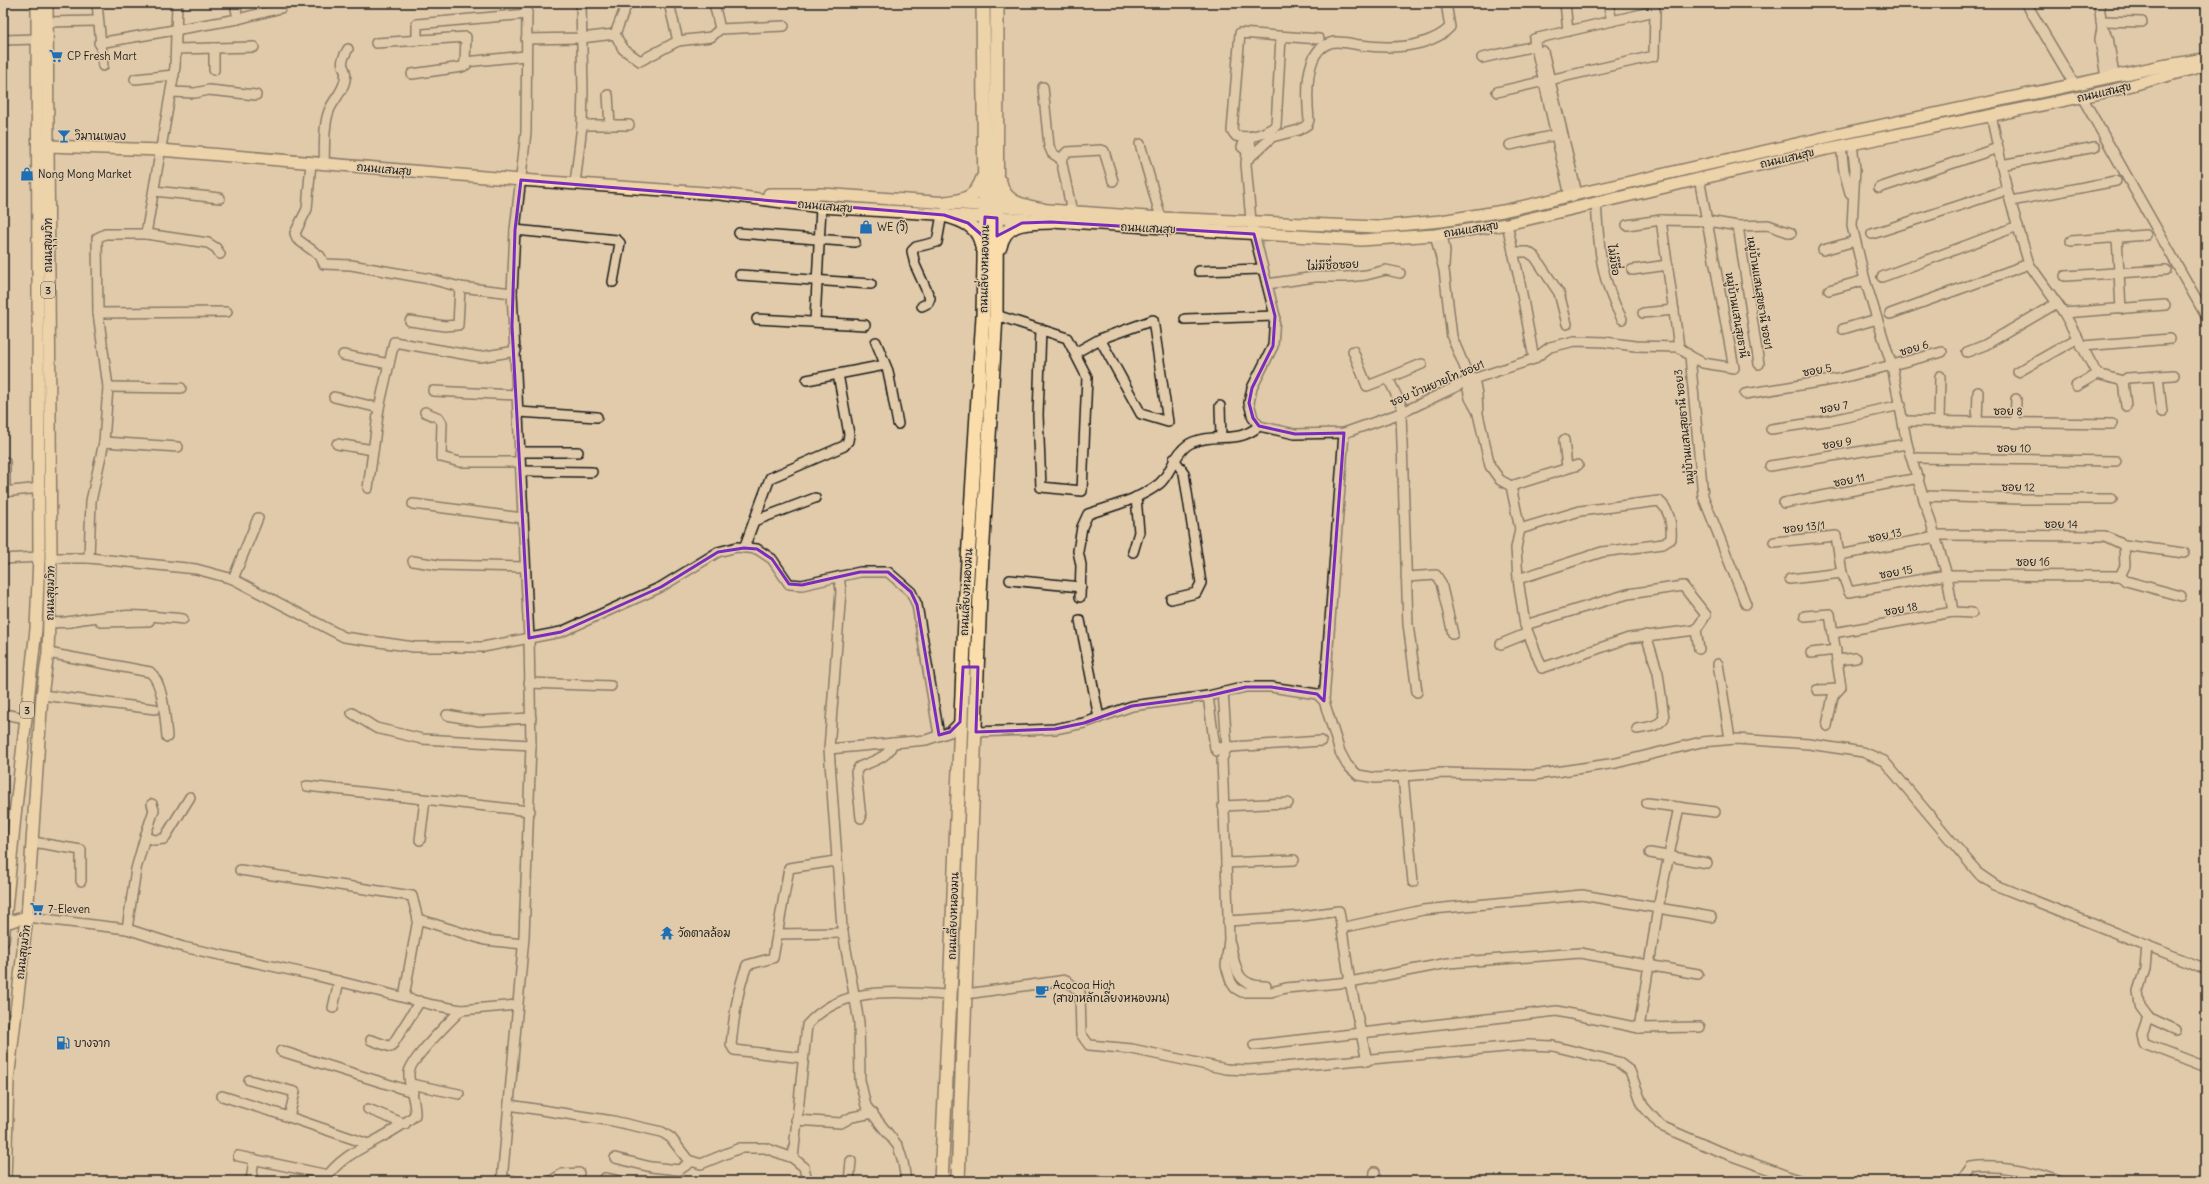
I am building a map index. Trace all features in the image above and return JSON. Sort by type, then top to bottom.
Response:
[{"type":"highway","name":"ถนนเลี่ยงหนองมน","points":[[983,3],[985,174],[991,212]]},
{"type":"highway","name":"ถนนเลี่ยงหนองมน","points":[[941,1181],[966,593],[983,316],[990,265],[991,212],[997,166],[997,3]]},
{"type":"highway","points":[[997,166],[1001,188],[1007,197],[1016,203],[1043,210]]},
{"type":"highway","points":[[944,211],[973,196],[980,187],[985,174]]},
{"type":"highway","points":[[944,211],[974,228],[990,265]]},
{"type":"highway","points":[[990,265],[1001,240],[1008,229],[1022,223],[1051,222]]},
{"type":"highway","name":"ถนนเลี่ยงหนองมน","points":[[958,1181],[980,593],[996,315],[990,265]]},
{"type":"highway","points":[[966,593],[980,593]]},
{"type":"main road","name":"ถนนสุขุมวิท","points":[[3,941],[36,629],[39,557],[40,488],[37,3]]},
{"type":"main road","name":"ถนนสุขุมวิท","points":[[5,1181],[8,1080],[27,917],[42,695],[48,653],[51,558],[46,3]]},
{"type":"main road","name":"ถนนแสนสุข","points":[[48,146],[160,150],[521,180],[720,194],[822,207],[991,212],[1043,210],[1162,218],[1377,226],[1449,220],[1503,211],[1706,163],[2074,84],[2206,59]]},
{"type":"main road","name":"ถนนแสนสุข","points":[[991,212],[1051,222],[1361,240],[1439,235],[1506,224],[1711,175],[1847,145],[2110,91],[2206,65]]},
{"type":"main road","points":[[2110,77],[2110,91]]},
{"type":"main road","points":[[1706,163],[1702,170],[1705,174],[1711,175]]},
{"type":"main road","points":[[1684,168],[1689,174],[1686,181]]},
{"type":"main road","name":"ถนนแสนสุข","points":[[720,194],[822,194],[944,211]]},
{"type":"main road","points":[[32,663],[46,665]]},
{"type":"main road","points":[[4,923],[27,917]]},
{"type":"street","points":[[97,3],[97,21],[102,66]]},
{"type":"street","points":[[146,234],[174,75],[177,49],[177,3]]},
{"type":"street","points":[[235,3],[238,19]]},
{"type":"street","points":[[513,1181],[502,1180],[523,944],[532,745],[529,638],[524,567],[516,351],[512,326],[515,230],[526,132],[525,56],[527,3]]},
{"type":"street","points":[[626,3],[615,34],[623,49],[640,61],[678,41],[711,37],[720,29],[784,26]]},
{"type":"street","points":[[669,3],[678,41]]},
{"type":"street","points":[[714,3],[720,29]]},
{"type":"street","points":[[1247,155],[1272,138],[1299,130],[1307,125],[1309,120],[1307,87],[1309,75],[1316,54],[1323,46],[1331,42],[1385,47],[1411,46],[1427,41],[1446,32],[1450,27],[1446,3]]},
{"type":"street","points":[[1564,3],[1568,31]]},
{"type":"street","points":[[1608,3],[1612,21]]},
{"type":"street","points":[[2026,3],[2074,84]]},
{"type":"street","points":[[2099,3],[2101,24],[2100,39],[2110,77]]},
{"type":"street","points":[[575,184],[582,125],[583,89],[581,6]]},
{"type":"street","points":[[1497,92],[1546,80],[1654,56],[1654,7],[1612,21],[1534,39],[1546,80],[1574,195]]},
{"type":"street","points":[[100,43],[238,19],[281,8]]},
{"type":"street","points":[[416,39],[417,24],[527,14]]},
{"type":"street","points":[[47,22],[97,21]]},
{"type":"street","points":[[2101,24],[2142,22]]},
{"type":"street","points":[[1281,37],[1276,126],[1263,134],[1246,138],[1236,136],[1232,131],[1240,33],[1319,39]]},
{"type":"street","points":[[526,39],[581,38],[615,34]]},
{"type":"street","points":[[376,43],[416,39],[466,37],[466,65],[462,67],[412,74]]},
{"type":"street","points":[[1540,37],[1546,80]]},
{"type":"street","points":[[3,40],[37,39]]},
{"type":"street","points":[[1482,58],[1536,46]]},
{"type":"street","points":[[177,49],[254,47]]},
{"type":"street","points":[[214,48],[214,70]]},
{"type":"street","points":[[324,164],[328,115],[345,83],[346,71],[341,60],[348,49]]},
{"type":"street","points":[[466,62],[525,56]]},
{"type":"street","points":[[135,79],[174,75]]},
{"type":"street","points":[[1043,87],[1049,146],[1052,153],[1060,159],[1072,212]]},
{"type":"street","points":[[171,92],[195,93],[209,90],[256,95]]},
{"type":"street","points":[[608,95],[610,125]]},
{"type":"street","points":[[2082,97],[2206,316]]},
{"type":"street","points":[[1991,115],[2007,190],[2029,264],[2064,313],[2097,374]]},
{"type":"street","points":[[582,125],[628,125]]},
{"type":"street","points":[[1510,144],[1559,134]]},
{"type":"street","points":[[1010,580],[1080,592],[1081,565],[1078,551],[1082,526],[1088,514],[1136,497],[1160,484],[1174,459],[1190,442],[1205,438],[1249,434],[1259,426],[1253,418],[1249,403],[1252,388],[1273,346],[1275,316],[1251,221],[1246,164],[1247,155],[1242,147],[1246,138]]},
{"type":"street","points":[[1140,144],[1162,218]]},
{"type":"street","points":[[1847,145],[1855,169],[1852,198],[1852,226],[1855,241],[1865,280],[1892,366],[1904,421],[1907,444],[1919,478],[1947,574],[1953,612]]},
{"type":"street","points":[[2001,165],[2095,147]]},
{"type":"street","points":[[1879,188],[1998,148]]},
{"type":"street","points":[[1060,159],[1067,152],[1104,151],[1113,181]]},
{"type":"street","points":[[311,162],[307,209],[295,232],[298,239],[320,256],[324,264],[351,264],[430,279],[460,287],[512,293]]},
{"type":"street","name":"หมู่บ้านแสนสุขธานี","points":[[1690,356],[1703,363],[1734,368],[1699,178]]},
{"type":"street","points":[[2011,202],[2116,181]]},
{"type":"street","points":[[1872,234],[2007,190]]},
{"type":"street","points":[[154,191],[220,198]]},
{"type":"street","name":"ไม่มีชื่อ","points":[[1596,202],[1600,258],[1605,281],[1612,300],[1622,319]]},
{"type":"street","points":[[815,321],[822,207]]},
{"type":"street","points":[[922,306],[928,303],[930,298],[914,266],[912,251],[916,248],[937,242],[944,211]]},
{"type":"street","points":[[1661,220],[1679,347]]},
{"type":"street","points":[[1627,225],[1661,220],[1708,221],[1738,226],[1768,225],[1791,233]]},
{"type":"street","points":[[1506,224],[1534,359]]},
{"type":"street","name":"หมู่บ้านแสนสุขธานี ซอย1","points":[[1738,226],[1759,364]]},
{"type":"street","points":[[1882,277],[2018,226]]},
{"type":"street","points":[[515,230],[617,240],[620,243],[613,282]]},
{"type":"street","points":[[89,558],[91,501],[104,442],[108,387],[98,313],[97,238],[105,234],[146,234],[208,243],[216,248],[220,254]]},
{"type":"street","points":[[739,234],[855,242]]},
{"type":"street","points":[[1439,235],[1445,251],[1444,270],[1452,338],[1470,380],[1470,398],[1478,414],[1490,466],[1500,480],[1511,486],[1578,464]]},
{"type":"street","points":[[2071,241],[2117,236],[2146,235]]},
{"type":"street","points":[[2117,236],[2121,309]]},
{"type":"street","points":[[1823,250],[1855,241]]},
{"type":"street","points":[[1513,252],[1528,252],[1535,257],[1559,293],[1567,324]]},
{"type":"street","points":[[1890,314],[2029,264]]},
{"type":"street","points":[[1632,270],[1668,265]]},
{"type":"street","points":[[1199,271],[1262,269]]},
{"type":"street","name":"ไม่มีชื่อซอย","points":[[1267,284],[1315,276],[1347,277],[1386,270],[1400,273]]},
{"type":"street","points":[[2065,276],[2166,270]]},
{"type":"street","points":[[740,275],[871,284]]},
{"type":"street","points":[[1829,290],[1865,280]]},
{"type":"street","points":[[410,321],[445,326],[458,325],[460,287]]},
{"type":"street","points":[[1967,352],[1985,345],[2057,303]]},
{"type":"street","points":[[2064,313],[2166,305]]},
{"type":"street","points":[[1643,313],[1674,310]]},
{"type":"street","points":[[98,313],[227,312]]},
{"type":"street","points":[[996,315],[1067,338],[1088,377],[1082,491],[1041,487],[1038,415],[1041,330]]},
{"type":"street","points":[[1185,319],[1275,316]]},
{"type":"street","points":[[757,319],[815,321],[865,325]]},
{"type":"street","points":[[1843,328],[1877,319]]},
{"type":"street","points":[[1075,353],[1100,338],[1153,320],[1168,422],[1141,414],[1100,338]]},
{"type":"street","points":[[2018,372],[2080,342],[2170,339]]},
{"type":"street","name":"ซอย บ้านยายโท ซอย1","points":[[1259,426],[1296,434],[1344,433],[1402,412],[1470,380],[1534,359],[1550,347],[1575,341],[1605,342],[1635,346],[1679,347]]},
{"type":"street","points":[[368,488],[379,408],[394,342],[480,357],[516,351]]},
{"type":"street","points":[[876,342],[885,365],[898,424]]},
{"type":"street","name":"หมู่บ้านแสนสุขธานี ซอย3","points":[[1679,347],[1690,356],[1703,496],[1746,604]]},
{"type":"street","points":[[1353,351],[1367,386],[1422,364]]},
{"type":"street","name":"ซอย 6","points":[[1892,366],[1942,352]]},
{"type":"street","points":[[343,355],[389,364]]},
{"type":"street","points":[[807,380],[885,365]]},
{"type":"street","name":"ซอย 5","points":[[1745,394],[1838,379],[1892,366]]},
{"type":"street","points":[[744,548],[772,476],[844,446],[848,441],[849,434],[838,374]]},
{"type":"street","points":[[2076,386],[2097,374],[2123,381],[2127,378],[2174,375]]},
{"type":"street","points":[[1939,421],[1940,376]]},
{"type":"street","points":[[2158,376],[2162,412]]},
{"type":"street","points":[[1388,378],[1402,412],[1408,624],[1417,692]]},
{"type":"street","points":[[2123,381],[2126,406]]},
{"type":"street","points":[[108,387],[181,388]]},
{"type":"street","points":[[433,391],[517,395]]},
{"type":"street","points":[[1977,422],[1978,392]]},
{"type":"street","points":[[334,396],[379,408]]},
{"type":"street","points":[[2015,423],[2016,399]]},
{"type":"street","points":[[1220,406],[1221,437]]},
{"type":"street","name":"ซอย 7","points":[[1771,429],[1832,420],[1901,406]]},
{"type":"street","points":[[425,412],[440,418],[442,423],[441,457],[460,462],[592,472]]},
{"type":"street","points":[[518,412],[597,417]]},
{"type":"street","name":"ซอย 8","points":[[1904,421],[2112,424]]},
{"type":"street","points":[[1344,433],[1324,700],[1340,752],[1347,765],[1358,775],[1376,778],[1442,773],[1535,775],[1616,763],[1701,742],[1730,739],[1809,744],[1863,752],[1884,761],[1979,874],[1995,885],[2206,969]]},
{"type":"street","points":[[1564,440],[1567,468]]},
{"type":"street","points":[[104,442],[178,447]]},
{"type":"street","points":[[337,444],[373,450]]},
{"type":"street","name":"ซอย 9","points":[[1770,466],[1907,444]]},
{"type":"street","points":[[520,452],[578,452]]},
{"type":"street","name":"ซอย 10","points":[[1912,458],[2116,461]]},
{"type":"street","points":[[1171,599],[1196,593],[1201,583],[1184,473],[1174,459]]},
{"type":"street","points":[[5,462],[4,492],[40,488]]},
{"type":"street","name":"ซอย 11","points":[[1784,503],[1919,478]]},
{"type":"street","points":[[1511,486],[1520,529],[1516,548],[1518,579],[1526,629],[1542,668],[1629,638],[1696,630]]},
{"type":"street","name":"ซอย 12","points":[[1924,496],[2019,499],[2112,499]]},
{"type":"street","points":[[1133,552],[1139,532],[1136,497]]},
{"type":"street","points":[[754,521],[815,498]]},
{"type":"street","points":[[1518,579],[1602,552],[1663,544],[1670,539],[1672,530],[1667,507],[1659,501],[1580,511],[1520,529]]},
{"type":"street","points":[[414,504],[523,518]]},
{"type":"street","points":[[233,579],[258,518]]},
{"type":"street","name":"ซอย 13/1","points":[[1774,542],[1836,536],[1839,555]]},
{"type":"street","name":"ซอย 14","points":[[1936,536],[2105,536],[2124,545],[2184,554]]},
{"type":"street","name":"ซอย 13","points":[[1839,555],[1936,536]]},
{"type":"street","points":[[2120,576],[2125,566],[2124,545]]},
{"type":"street","points":[[51,558],[89,558],[196,569],[233,579],[344,637],[414,647],[483,647],[561,632],[661,587],[718,552],[744,548],[757,550],[772,559],[789,584],[802,585],[860,572],[888,572],[911,592],[917,605],[939,735]]},
{"type":"street","points":[[1790,579],[1842,573],[1839,555]]},
{"type":"street","points":[[3,559],[39,557]]},
{"type":"street","points":[[413,562],[438,565],[524,567]]},
{"type":"street","name":"ซอย 15","points":[[1842,573],[1849,592],[1947,574]]},
{"type":"street","name":"ซอย 16","points":[[1947,574],[2120,576],[2126,581],[2180,596]]},
{"type":"street","points":[[1406,577],[1436,575],[1441,583],[1453,634]]},
{"type":"street","points":[[839,577],[841,591],[829,749],[842,933],[859,1022],[860,1080],[866,1106],[898,1146],[903,1162],[906,1181]]},
{"type":"street","points":[[1501,644],[1526,629],[1628,594],[1683,586],[1706,615],[1696,630],[1699,648]]},
{"type":"street","name":"ซอย 18","points":[[1834,633],[1953,612],[1972,613]]},
{"type":"street","points":[[67,622],[93,617],[127,614],[183,619]]},
{"type":"street","points":[[1805,616],[1830,614],[1834,633],[1841,687],[1833,696],[1827,726]]},
{"type":"street","points":[[1080,620],[1100,718]]},
{"type":"street","points":[[49,623],[149,621]]},
{"type":"street","points":[[1637,729],[1654,726],[1660,723],[1664,718],[1658,673],[1646,635]]},
{"type":"street","points":[[48,653],[150,672],[155,676],[159,686],[167,737]]},
{"type":"street","points":[[1811,653],[1856,658]]},
{"type":"street","points":[[1718,664],[1730,739]]},
{"type":"street","points":[[530,683],[611,686]]},
{"type":"street","points":[[976,732],[1055,729],[1100,718],[1132,706],[1208,696],[1246,686],[1270,687],[1317,694],[1324,700]]},
{"type":"street","points":[[1817,690],[1839,689]]},
{"type":"street","points":[[1223,692],[1227,747],[1222,759],[1229,939],[1226,966],[1231,982],[1235,988],[1242,992],[1271,992],[1286,988],[1350,982],[1448,963],[1580,953],[1698,974]]},
{"type":"street","points":[[42,695],[155,709]]},
{"type":"street","points":[[1208,696],[1215,748],[1222,759]]},
{"type":"street","points":[[352,713],[376,728],[422,738],[532,745]]},
{"type":"street","points":[[3,714],[26,718]]},
{"type":"street","points":[[447,715],[479,721],[531,718]]},
{"type":"street","points":[[829,749],[926,740],[950,732],[960,722]]},
{"type":"street","points":[[1215,748],[1321,740]]},
{"type":"street","points":[[861,818],[856,772],[858,768],[887,754],[892,749],[892,743]]},
{"type":"street","points":[[1403,776],[1413,882]]},
{"type":"street","points":[[307,786],[530,811]]},
{"type":"street","points":[[145,837],[159,840],[166,838],[190,797]]},
{"type":"street","points":[[420,840],[425,800]]},
{"type":"street","points":[[1647,803],[1715,812]]},
{"type":"street","points":[[127,929],[136,869],[154,810],[152,804]]},
{"type":"street","points":[[1223,806],[1288,804]]},
{"type":"street","points":[[1639,1028],[1658,908],[1679,807]]},
{"type":"street","points":[[33,842],[81,850],[81,881]]},
{"type":"street","points":[[1650,853],[1706,863]]},
{"type":"street","points":[[1226,863],[1294,860]]},
{"type":"street","points":[[803,1058],[734,1050],[730,1045],[735,1013],[742,979],[747,965],[773,958],[789,868],[836,861]]},
{"type":"street","points":[[240,870],[412,896],[418,919],[404,998]]},
{"type":"street","points":[[1341,928],[1423,910],[1582,895],[1711,917]]},
{"type":"street","points":[[1228,921],[1303,916],[1339,911],[1350,982],[1367,1061]]},
{"type":"street","points":[[27,917],[127,929],[183,947],[339,981],[404,998],[461,1010],[517,1005]]},
{"type":"street","points":[[418,919],[485,940],[523,944]]},
{"type":"street","points":[[777,934],[842,933]]},
{"type":"street","points":[[2147,945],[2145,970],[2138,997],[2148,1017],[2176,1030]]},
{"type":"street","points":[[966,994],[1066,980],[1080,992],[1081,1034],[1089,1045],[1132,1049],[1226,1069],[1248,1070],[1367,1061],[1528,1045],[1553,1046],[1618,1062],[1630,1071],[1642,1106],[1661,1126],[1716,1150],[1800,1181]]},
{"type":"street","points":[[334,1008],[339,981]]},
{"type":"street","points":[[793,1158],[807,1025],[818,1012],[834,1002],[854,995],[904,993],[950,995]]},
{"type":"street","points":[[371,1040],[391,1047],[420,1001]]},
{"type":"street","points":[[238,1156],[326,1178],[344,1160],[368,1144],[405,1124],[415,1115],[416,1106],[409,1071],[412,1064],[461,1010]]},
{"type":"street","points":[[1254,1045],[1558,1011],[1639,1028],[1700,1027]]},
{"type":"street","points":[[2148,1017],[2142,1034],[2144,1043],[2206,1067]]},
{"type":"street","points":[[281,1051],[412,1088],[459,1094]]},
{"type":"street","points":[[249,1080],[294,1092],[289,1117]]},
{"type":"street","points":[[222,1096],[368,1144]]},
{"type":"street","points":[[509,1105],[613,1121],[662,1132],[671,1138],[691,1162],[701,1164],[740,1148],[766,1148],[793,1158],[804,1167],[807,1181]]},
{"type":"street","points":[[368,1109],[405,1124]]},
{"type":"street","points":[[796,1120],[841,1123],[852,1117],[872,1113]]},
{"type":"street","points":[[615,1158],[652,1167],[679,1170],[691,1162]]},
{"type":"street","points":[[251,1181],[254,1159]]},
{"type":"street","points":[[849,1181],[851,1161]]},
{"type":"street","points":[[1962,1181],[1971,1168],[1988,1166],[2047,1177],[2058,1181]]},
{"type":"street","points":[[551,1181],[562,1174],[579,1173]]},
{"type":"street","points":[[605,1178],[620,1181]]},
{"type":"highlighted area","points":[[521,180],[944,215],[968,223],[984,237],[985,217],[997,218],[997,236],[1022,223],[1051,222],[1254,234],[1275,316],[1273,346],[1252,388],[1249,403],[1253,418],[1259,426],[1295,434],[1344,433],[1324,701],[1317,694],[1271,687],[1246,687],[1208,696],[1132,706],[1084,723],[1055,729],[976,732],[978,667],[963,667],[960,722],[950,732],[939,735],[917,605],[911,592],[888,572],[860,572],[802,585],[789,584],[772,559],[757,549],[744,548],[718,552],[661,587],[561,632],[529,638],[512,326],[515,230]]},
{"type":"place","name":"CP Fresh Mart","points":[[56,56]]},
{"type":"place","name":"วิมานเพลง","points":[[64,136]]},
{"type":"place","name":"Nong Mong Market","points":[[27,174]]},
{"type":"place","name":"WE (วี)","points":[[866,227]]},
{"type":"place","name":"7-Eleven","points":[[37,909]]},
{"type":"place","name":"วัดตาลล้อม","points":[[667,933]]},
{"type":"place","name":"Acocoa High (สาขาหลักเลี่ยงหนองมน)","points":[[1042,991]]},
{"type":"place","name":"บางจาก","points":[[63,1043]]}]
